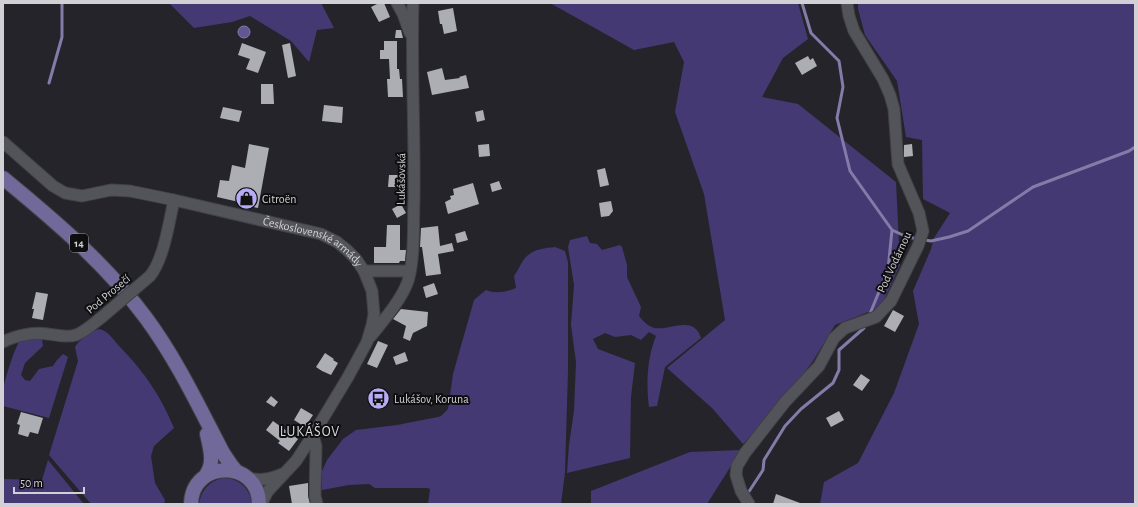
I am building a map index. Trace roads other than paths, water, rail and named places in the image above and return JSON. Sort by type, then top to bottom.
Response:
[{"type":"main road","name":"14","points":[[3,178],[68,233],[98,261],[122,288],[146,318],[184,376],[198,407],[226,459],[243,475]]},
{"type":"main road","name":"14","points":[[191,504],[194,490],[210,470],[211,465],[211,448],[198,407]]},
{"type":"main road","name":"Československé armády","points":[[206,475],[221,470],[243,475],[254,484],[260,504]]},
{"type":"street","points":[[397,3],[403,14],[412,39]]},
{"type":"street","name":"Lukášovská","points":[[367,342],[394,307],[408,281],[413,251],[413,3]]},
{"type":"street","name":"Pod Vodárnou","points":[[749,504],[741,491],[736,475],[737,466],[745,453],[785,402],[819,366],[834,338],[845,328],[876,317],[891,301],[923,230],[919,213],[898,164],[894,109],[890,95],[883,79],[854,31],[849,16],[847,3]]},
{"type":"street","name":"Československé armády","points":[[3,142],[53,186],[65,193],[82,196],[102,191],[117,190],[130,191],[174,200],[321,234],[337,242],[356,258],[364,271],[372,291],[374,304],[373,320],[367,342],[313,435],[296,461],[268,491],[260,504]]},
{"type":"street","name":"Pod Prosečí","points":[[3,342],[20,335],[35,333],[67,336],[75,335],[83,332],[102,317],[150,276],[156,269],[174,200]]},
{"type":"street","points":[[364,271],[409,271]]},
{"type":"street","points":[[313,435],[316,446],[315,496],[317,504]]},
{"type":"street","name":"Československé armády","points":[[243,475],[260,480],[268,480],[286,472]]},
{"type":"waterway","points":[[49,83],[62,37],[62,3]]},
{"type":"waterway","points":[[802,3],[811,33],[839,61],[843,87],[837,118],[850,171],[892,230],[888,270],[869,316]]},
{"type":"waterway","points":[[892,230],[907,237],[931,241],[968,231],[1033,187],[1129,151],[1135,147]]},
{"type":"waterway","points":[[748,493],[763,470],[764,460],[785,426],[801,409],[833,383],[839,370],[839,350],[864,328]]},
{"type":"place","name":"Citroën","points":[[247,199]]},
{"type":"place","name":"Lukášov, Koruna","points":[[378,399]]},
{"type":"district","name":"LUKÁŠOV","points":[[310,431]]}]
